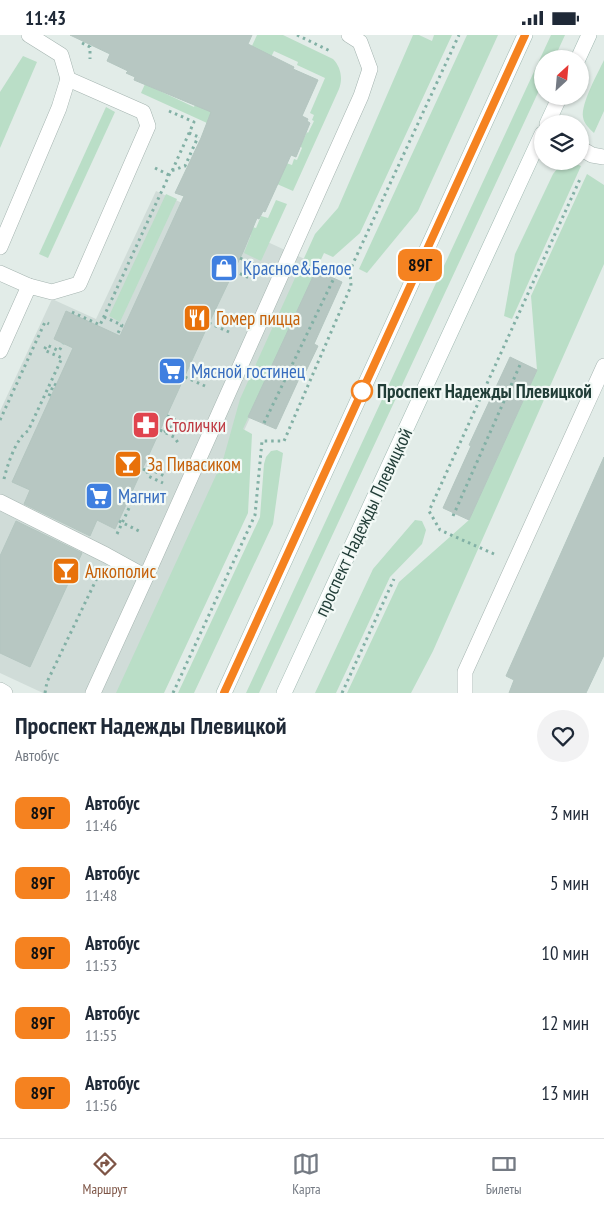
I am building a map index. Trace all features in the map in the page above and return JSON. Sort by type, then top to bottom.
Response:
[{"type":"main road","points":[[0,247],[58,108],[68,79],[61,55],[29,35]]},
{"type":"main road","points":[[93,693],[361,96],[370,69],[360,43],[349,35]]},
{"type":"main road","points":[[224,693],[525,35]]},
{"type":"main road","points":[[582,50],[589,35]]},
{"type":"main road","points":[[0,273],[29,286],[52,292],[78,284],[148,126],[143,112],[68,79]]},
{"type":"main road","name":"проспект Надежды Плевицкой","points":[[284,693],[534,150]]},
{"type":"main road","points":[[592,153],[604,165]]},
{"type":"main road","points":[[0,351],[29,286]]},
{"type":"main road","points":[[465,693],[465,672],[604,366]]},
{"type":"main road","points":[[0,502],[146,577]]},
{"type":"main road","points":[[0,691],[5,693]]},
{"type":"path","points":[[173,693],[255,515],[262,441],[284,441],[352,286],[350,270],[459,35]]},
{"type":"path","points":[[64,308],[100,325],[167,185],[171,171],[185,166],[200,138],[189,133]]},
{"type":"path","points":[[514,563],[440,530],[428,511],[592,153]]},
{"type":"path","points":[[240,258],[264,269]]},
{"type":"path","points":[[234,271],[258,282]]},
{"type":"path","points":[[264,423],[335,276]]},
{"type":"path","points":[[215,310],[238,321]]},
{"type":"path","points":[[0,420],[47,323],[47,317]]},
{"type":"path","points":[[104,317],[122,325],[117,335]]},
{"type":"path","points":[[209,323],[232,333]]},
{"type":"path","points":[[4,481],[6,468],[22,435],[28,431],[62,358],[44,350],[46,345],[59,351],[63,344]]},
{"type":"path","points":[[191,364],[216,376]]},
{"type":"path","points":[[453,516],[520,365]]},
{"type":"path","points":[[185,377],[210,389]]},
{"type":"path","points":[[49,396],[54,384],[56,385]]},
{"type":"path","points":[[171,427],[169,417],[181,422]]},
{"type":"path","points":[[160,430],[174,437]]},
{"type":"path","points":[[154,479],[148,476],[145,470],[151,470],[169,478]]},
{"type":"path","points":[[116,535],[120,522],[135,495],[157,505]]},
{"type":"path","points":[[120,522],[131,527]]},
{"type":"path","points":[[45,693],[47,682],[98,576]]},
{"type":"path","points":[[342,693],[394,579]]},
{"type":"shaded area","points":[[156,191],[320,266],[123,693],[43,693],[0,673],[0,411],[52,299],[96,319]]},
{"type":"green space","points":[[257,35],[283,35],[333,59],[340,73],[339,89],[293,191],[277,184],[286,163],[292,165],[294,159],[297,160],[302,148],[300,146],[314,121],[312,120],[314,115],[310,113],[325,78],[297,65],[298,62],[274,51],[271,57],[251,48]]},
{"type":"green space","points":[[413,35],[419,35],[432,41],[434,35],[452,35],[360,233],[333,257],[324,253],[243,429],[252,434],[248,513],[164,693],[116,693],[223,460],[240,399],[315,234],[338,208]]},
{"type":"green space","points":[[467,35],[498,35],[418,211],[367,273],[359,269]]},
{"type":"green space","points":[[551,35],[565,35],[558,50],[544,50]]},
{"type":"green space","points":[[23,56],[37,62],[0,148],[0,92]]},
{"type":"green space","points":[[604,60],[604,111],[594,133],[589,128],[589,115],[583,115],[585,105],[589,105],[590,88]]},
{"type":"green space","points":[[534,72],[534,101],[259,693],[246,693]]},
{"type":"green space","points":[[145,84],[194,107],[197,100],[220,99],[207,123],[141,93]]},
{"type":"green space","points":[[106,107],[115,112],[48,258],[39,254]]},
{"type":"green space","points":[[556,170],[579,170],[512,319],[504,316],[515,254]]},
{"type":"green space","points":[[587,174],[604,185],[604,264],[433,651],[411,693],[347,693],[399,582],[469,520],[537,370],[531,296]]},
{"type":"green space","points":[[166,194],[177,199],[120,322],[109,316]]},
{"type":"green space","points":[[276,200],[287,204],[261,261],[244,253],[251,235],[246,231],[248,226],[256,228],[261,216],[268,218]]},
{"type":"green space","points":[[277,450],[283,453],[273,524],[194,693],[178,693],[260,517],[264,464],[266,457],[271,451]]},
{"type":"green space","points":[[415,520],[422,521],[426,530],[422,544],[390,577],[336,693],[315,693],[373,569]]},
{"type":"building","points":[[70,35],[252,35],[248,44],[294,67],[293,69],[318,80],[302,116],[308,119],[307,121],[310,123],[296,157],[291,155],[265,212],[263,211],[259,219],[257,218],[115,529],[97,520],[90,536],[24,504],[30,490],[12,482],[73,348],[54,339],[66,311],[120,336],[184,196],[175,193],[211,112],[134,80],[135,77],[126,73],[128,71],[107,61],[110,54]]},
{"type":"building","points":[[316,270],[342,282],[314,344],[318,346],[306,371],[303,370],[276,429],[248,417]]},
{"type":"building","points":[[510,357],[537,370],[469,520],[443,508],[471,446],[469,445]]},
{"type":"building","points":[[604,457],[604,655],[586,693],[509,693],[514,680],[506,676]]},
{"type":"building","points":[[16,521],[82,553],[30,667],[0,653],[0,556]]},
{"type":"bus line","name":"89Г","points":[[224,693],[525,35]]},
{"type":"place","name":"Красное&Белое","points":[[224,268]]},
{"type":"place","name":"Гомер пицца","points":[[197,318]]},
{"type":"place","name":"Мясной гостинец","points":[[172,371]]},
{"type":"place","name":"Проспект Надежды Плевицкой","points":[[362,391]]},
{"type":"place","name":"Столички","points":[[146,425]]},
{"type":"place","name":"За Пивасиком","points":[[128,464]]},
{"type":"place","name":"Магнит","points":[[99,496]]},
{"type":"place","name":"Алкополис","points":[[66,571]]}]
